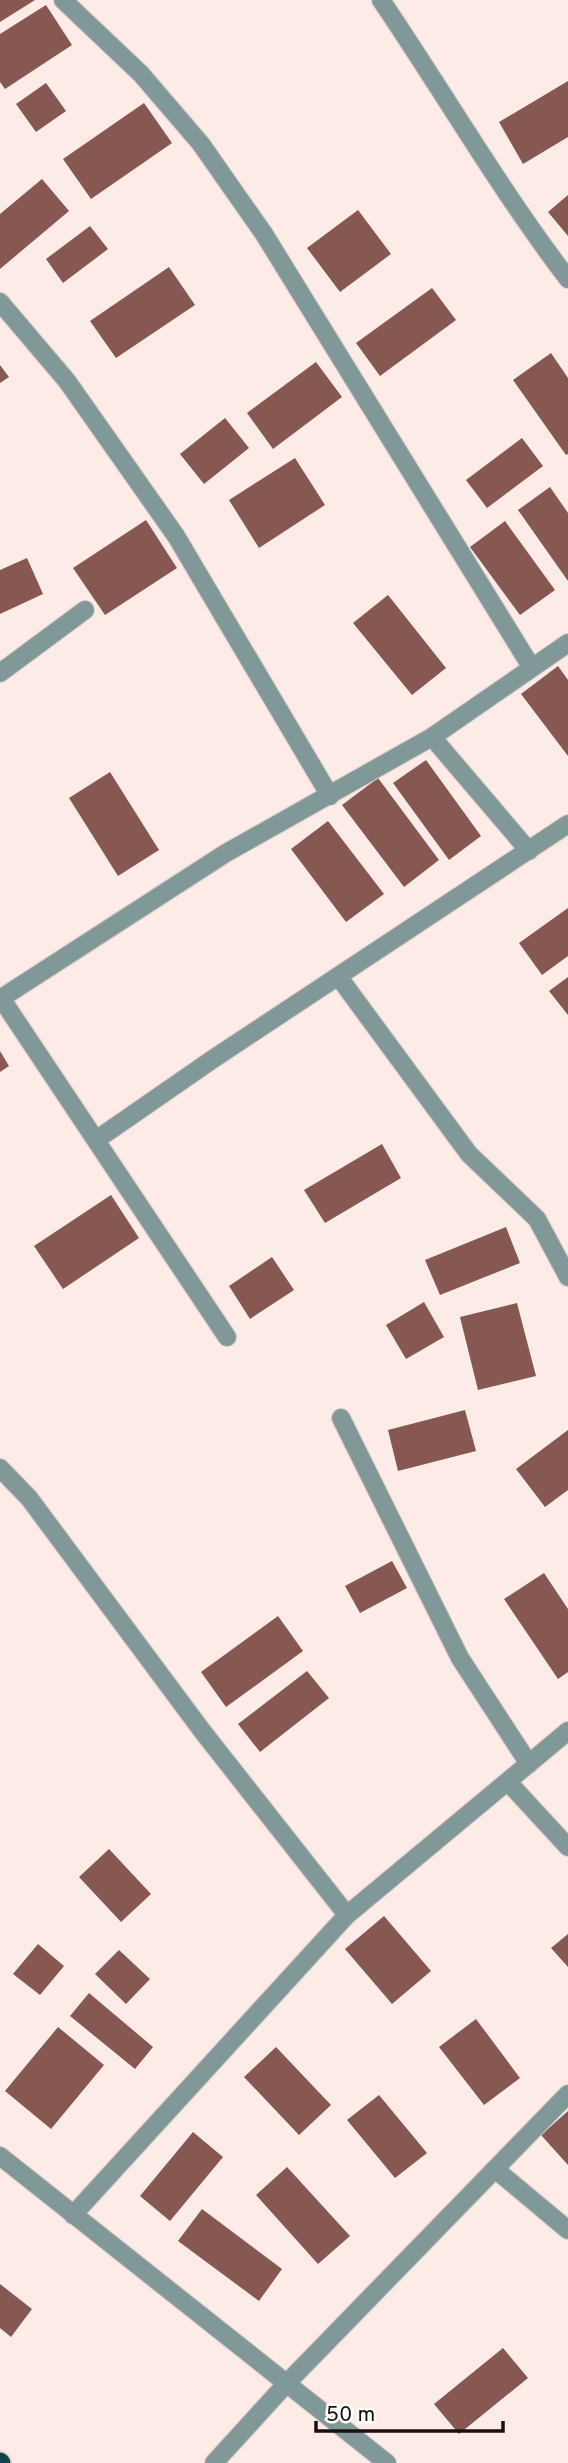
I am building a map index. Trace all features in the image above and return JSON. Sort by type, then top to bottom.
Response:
[{"type":"street","points":[[63,0],[141,75],[201,144],[264,234],[532,668]]},
{"type":"street","points":[[381,0],[435,79],[529,228],[568,279]]},
{"type":"street","points":[[0,302],[67,382],[176,536],[330,796]]},
{"type":"street","points":[[0,673],[85,610]]},
{"type":"street","points":[[227,1337],[1,998],[226,853],[432,737],[568,642]]},
{"type":"street","points":[[432,737],[529,851]]},
{"type":"street","points":[[96,1140],[568,824]]},
{"type":"street","points":[[338,976],[469,1154],[537,1219],[568,1277]]},
{"type":"street","points":[[341,1418],[460,1658],[529,1763]]},
{"type":"street","points":[[0,1468],[29,1498],[202,1732],[347,1915]]},
{"type":"street","points":[[73,2215],[347,1915],[568,1731]]},
{"type":"street","points":[[508,1782],[568,1847]]},
{"type":"street","points":[[214,2463],[286,2384],[568,2094]]},
{"type":"street","points":[[0,2156],[387,2463]]},
{"type":"street","points":[[495,2169],[568,2230]]},
{"type":"building","points":[[0,0],[35,0],[0,22]]},
{"type":"building","points":[[46,5],[72,45],[5,89],[0,82],[0,34]]},
{"type":"building","points":[[568,81],[568,137],[523,164],[499,122]]},
{"type":"building","points":[[46,83],[66,111],[36,132],[16,104]]},
{"type":"building","points":[[144,103],[172,143],[91,199],[63,159]]},
{"type":"building","points":[[42,179],[69,211],[0,269],[0,214]]},
{"type":"building","points":[[568,195],[568,236],[548,212]]},
{"type":"building","points":[[358,210],[391,254],[340,292],[307,248]]},
{"type":"building","points":[[90,226],[108,249],[63,283],[46,259]]},
{"type":"building","points":[[169,267],[195,305],[116,358],[90,321]]},
{"type":"building","points":[[432,288],[456,320],[380,376],[356,343]]},
{"type":"building","points":[[551,353],[568,378],[566,455],[513,380]]},
{"type":"building","points":[[316,362],[342,397],[273,449],[247,413]]},
{"type":"building","points":[[0,365],[9,377],[0,383]]},
{"type":"building","points":[[225,418],[249,448],[204,484],[180,454]]},
{"type":"building","points":[[522,438],[543,466],[487,508],[466,480]]},
{"type":"building","points":[[295,458],[325,505],[259,548],[229,500]]},
{"type":"building","points":[[550,487],[568,513],[568,581],[518,510]]},
{"type":"building","points":[[146,520],[177,568],[105,615],[73,568]]},
{"type":"building","points":[[505,521],[555,590],[520,615],[470,547]]},
{"type":"building","points":[[27,558],[43,594],[0,614],[0,570]]},
{"type":"building","points":[[388,595],[446,668],[412,695],[353,623]]},
{"type":"building","points":[[558,666],[568,680],[568,756],[521,694]]},
{"type":"building","points":[[426,760],[481,836],[449,860],[393,783]]},
{"type":"building","points":[[110,772],[159,850],[118,876],[69,798]]},
{"type":"building","points":[[378,778],[439,860],[404,887],[342,805]]},
{"type":"building","points":[[328,821],[384,894],[346,922],[291,849]]},
{"type":"building","points":[[568,908],[568,956],[542,975],[519,943]]},
{"type":"building","points":[[568,977],[568,1015],[549,991]]},
{"type":"building","points":[[0,1051],[9,1066],[0,1072]]},
{"type":"building","points":[[382,1144],[401,1178],[325,1223],[304,1190]]},
{"type":"building","points":[[111,1195],[139,1238],[63,1289],[34,1246]]},
{"type":"building","points":[[506,1227],[520,1263],[440,1295],[425,1260]]},
{"type":"building","points":[[272,1257],[294,1290],[250,1319],[229,1286]]},
{"type":"building","points":[[424,1302],[444,1337],[406,1359],[386,1325]]},
{"type":"building","points":[[517,1303],[536,1376],[478,1390],[460,1317]]},
{"type":"building","points":[[465,1410],[476,1451],[398,1471],[388,1430]]},
{"type":"building","points":[[568,1430],[568,1490],[545,1507],[516,1469]]},
{"type":"building","points":[[392,1561],[407,1588],[360,1613],[345,1586]]},
{"type":"building","points":[[544,1573],[568,1609],[568,1672],[558,1679],[504,1599]]},
{"type":"building","points":[[278,1616],[303,1651],[226,1707],[201,1672]]},
{"type":"building","points":[[307,1671],[329,1698],[260,1752],[238,1724]]},
{"type":"building","points":[[109,1849],[151,1894],[121,1922],[79,1877]]},
{"type":"building","points":[[384,1916],[431,1971],[392,2004],[345,1949]]},
{"type":"building","points":[[568,1934],[568,1967],[551,1948]]},
{"type":"building","points":[[38,1944],[64,1966],[40,1995],[13,1974]]},
{"type":"building","points":[[119,1950],[150,1979],[126,2004],[95,1974]]},
{"type":"building","points":[[89,1993],[153,2047],[135,2069],[70,2016]]},
{"type":"building","points":[[476,2019],[520,2078],[484,2105],[439,2047]]},
{"type":"building","points":[[58,2027],[104,2065],[51,2129],[5,2091]]},
{"type":"building","points":[[276,2047],[331,2105],[299,2135],[244,2077]]},
{"type":"building","points":[[379,2095],[427,2153],[395,2178],[347,2120]]},
{"type":"building","points":[[568,2111],[568,2165],[541,2135]]},
{"type":"building","points":[[193,2132],[223,2157],[170,2221],[140,2196]]},
{"type":"building","points":[[287,2167],[350,2236],[318,2264],[256,2195]]},
{"type":"building","points":[[202,2209],[282,2269],[259,2301],[178,2241]]},
{"type":"building","points":[[0,2284],[32,2309],[11,2337],[0,2328]]},
{"type":"building","points":[[503,2348],[528,2378],[459,2434],[434,2404]]}]
